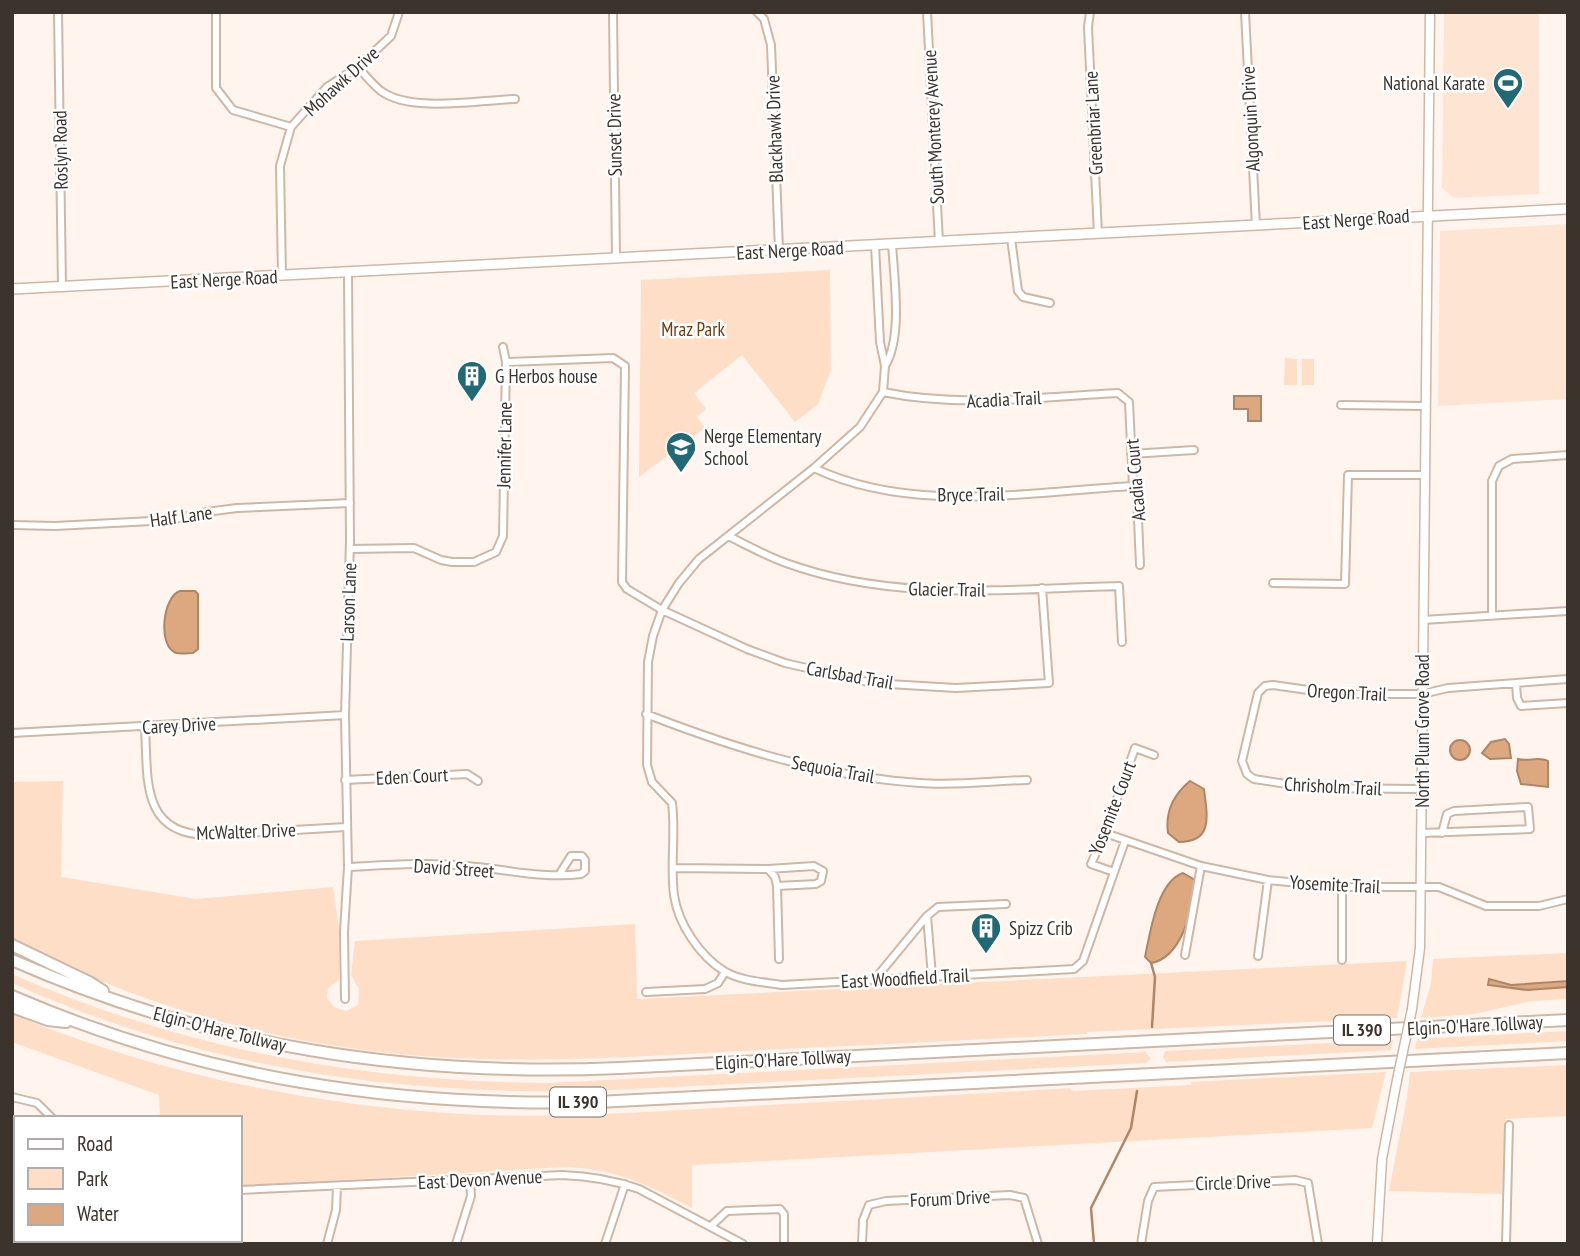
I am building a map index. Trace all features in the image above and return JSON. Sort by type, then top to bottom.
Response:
[{"type":"highway","points":[[12,945],[89,982],[120,1002]]},
{"type":"highway","name":"Elgin-O'Hare Tollway","points":[[12,960],[120,1002],[215,1031],[304,1050],[393,1063],[524,1070],[633,1067],[1568,1020]]},
{"type":"highway","name":"Elgin-O'Hare Tollway","points":[[12,996],[78,1023],[191,1059],[279,1079],[397,1096],[518,1103],[609,1101],[1568,1053]]},
{"type":"highway","points":[[12,1007],[48,1020],[78,1023]]},
{"type":"main road","name":"East Nerge Road","points":[[12,289],[1568,209]]},
{"type":"street","name":"Roslyn Road","points":[[58,12],[62,287]]},
{"type":"street","points":[[216,12],[216,88],[233,110],[291,127]]},
{"type":"street","name":"Mohawk Drive","points":[[282,276],[280,166],[291,127],[327,87],[358,67],[391,36],[399,12]]},
{"type":"street","name":"Sunset Drive","points":[[612,12],[616,258]]},
{"type":"street","name":"Blackhawk Drive","points":[[757,12],[764,19],[771,45],[779,250]]},
{"type":"street","name":"South Monterey Avenue","points":[[927,12],[939,242]]},
{"type":"street","name":"Greenbriar Lane","points":[[1090,12],[1088,27],[1098,234]]},
{"type":"street","name":"Algonquin Drive","points":[[1245,12],[1256,226]]},
{"type":"street","name":"North Plum Grove Road","points":[[1377,1244],[1382,1159],[1412,1009],[1420,948],[1430,12]]},
{"type":"street","points":[[358,67],[389,96],[417,103],[515,99]]},
{"type":"street","points":[[1011,238],[1018,292],[1023,297],[1050,303]]},
{"type":"street","points":[[885,366],[890,359],[895,320],[892,244]]},
{"type":"street","points":[[646,992],[705,989],[718,984],[725,972],[699,950],[681,919],[674,898],[672,807],[669,799],[652,782],[647,769],[648,662],[653,636],[662,610],[690,569],[860,427],[883,391],[885,366],[880,342],[875,245]]},
{"type":"street","name":"Larson Lane","points":[[345,999],[344,932],[348,867],[345,715],[350,549],[348,272]]},
{"type":"street","points":[[503,347],[506,362],[613,358],[625,366],[622,582],[627,589],[662,610]]},
{"type":"street","name":"Jennifer Lane","points":[[350,549],[414,548],[452,562],[474,562],[496,552],[503,536],[506,362]]},
{"type":"street","name":"Acadia Trail","points":[[883,391],[914,398],[956,401],[1118,393],[1125,397]]},
{"type":"street","name":"Acadia Court","points":[[1125,397],[1129,402],[1133,486],[1138,496],[1140,565]]},
{"type":"street","points":[[1341,405],[1425,406]]},
{"type":"street","points":[[1131,454],[1194,450]]},
{"type":"street","points":[[1492,616],[1492,481],[1499,466],[1512,459],[1568,456]]},
{"type":"street","name":"Bryce Trail","points":[[814,468],[861,485],[939,496],[1133,486]]},
{"type":"street","points":[[1273,583],[1345,584],[1348,475],[1424,475]]},
{"type":"street","name":"Half Lane","points":[[12,524],[55,526],[171,520],[206,512],[237,509],[350,503]]},
{"type":"street","name":"Glacier Trail","points":[[728,536],[786,563],[867,583],[932,591],[1119,586],[1122,642]]},
{"type":"street","name":"Carlsbad Trail","points":[[662,610],[747,649],[785,663],[872,683],[956,688],[1049,683],[1042,588]]},
{"type":"street","points":[[1423,620],[1568,611]]},
{"type":"street","name":"Oregon Trail","points":[[1247,774],[1242,761],[1254,704],[1258,692],[1265,686],[1336,694],[1422,694],[1448,688],[1568,679]]},
{"type":"street","points":[[1516,683],[1517,698],[1521,706],[1568,702]]},
{"type":"street","name":"Sequoia Trail","points":[[646,714],[712,739],[825,770],[921,783],[1027,780]]},
{"type":"street","name":"Carey Drive","points":[[12,733],[345,715]]},
{"type":"street","name":"McWalter Drive","points":[[145,727],[150,799],[162,818],[176,830],[209,835],[346,827]]},
{"type":"street","name":"Yosemite Court","points":[[1114,872],[1091,864],[1135,748],[1154,755]]},
{"type":"street","name":"Eden Court","points":[[345,779],[467,774],[478,781]]},
{"type":"street","name":"Chrisholm Trail","points":[[1247,774],[1254,779],[1313,788],[1421,789]]},
{"type":"street","points":[[1421,833],[1442,833],[1530,829],[1528,807],[1454,811],[1447,814],[1442,833]]},
{"type":"street","name":"Yosemite Trail","points":[[1105,833],[1201,866],[1268,880],[1342,887],[1439,887],[1486,906],[1539,905],[1568,900]]},
{"type":"street","name":"Yosemite Court","points":[[1083,961],[1125,841]]},
{"type":"street","name":"David Street","points":[[348,867],[430,863],[513,873],[559,875]]},
{"type":"street","points":[[673,868],[768,869],[814,866],[823,871],[821,881],[816,884],[777,886]]},
{"type":"street","points":[[1185,955],[1201,866]]},
{"type":"street","points":[[768,869],[775,877],[777,886],[779,959]]},
{"type":"street","points":[[1258,956],[1268,880]]},
{"type":"street","points":[[1342,887],[1342,960]]},
{"type":"street","points":[[875,979],[927,916],[938,907],[1006,904]]},
{"type":"street","points":[[927,916],[932,976]]},
{"type":"street","name":"East Woodfield Trail","points":[[725,972],[782,985],[1074,969],[1083,961]]},
{"type":"street","points":[[12,1097],[37,1104],[50,1116]]},
{"type":"street","points":[[1506,1244],[1509,1125]]},
{"type":"street","name":"East Devon Avenue","points":[[242,1191],[585,1176],[625,1184],[710,1226],[730,1241],[743,1244]]},
{"type":"street","points":[[457,1244],[471,1196],[470,1180]]},
{"type":"street","name":"Circle Drive","points":[[1141,1244],[1148,1201],[1154,1187],[1295,1180],[1307,1183],[1318,1244]]},
{"type":"street","points":[[605,1244],[625,1184]]},
{"type":"street","points":[[327,1244],[336,1210],[337,1186]]},
{"type":"street","name":"Forum Drive","points":[[862,1244],[863,1220],[869,1205],[886,1201],[1010,1195],[1024,1198],[1038,1244]]},
{"type":"street","points":[[710,1226],[727,1211],[780,1209],[784,1214],[784,1244]]},
{"type":"shaded area","points":[[1444,12],[1539,12],[1539,194],[1454,198],[1442,188]]},
{"type":"shaded area","points":[[1568,224],[1568,399],[1438,406],[1440,231]]},
{"type":"green space","name":"Mraz Park","points":[[830,270],[831,370],[818,404],[795,422],[742,355],[694,393],[706,409],[697,417],[705,428],[639,477],[641,280]]},
{"type":"green space","points":[[1285,358],[1297,359],[1297,385],[1284,385]]},
{"type":"green space","points":[[1302,359],[1314,359],[1314,385],[1302,385]]},
{"type":"green space","points":[[63,781],[61,877],[196,899],[333,887],[340,934],[339,980],[328,988],[327,998],[334,1007],[346,1011],[358,1005],[359,989],[351,975],[355,941],[635,924],[637,999],[1407,961],[1397,1018],[582,1059],[488,1059],[364,1050],[243,1027],[183,1010],[124,990],[12,939],[12,782]]},
{"type":"green space","points":[[1568,953],[1568,999],[1532,1001],[1474,1014],[1421,1018],[1431,983],[1433,959]]},
{"type":"green space","points":[[12,974],[142,1023],[208,1041],[343,1068],[411,1076],[549,1083],[1145,1052],[1151,1058],[1146,1063],[614,1090],[459,1089],[307,1072],[231,1057],[84,1013],[12,983]]},
{"type":"green space","points":[[12,1014],[120,1053],[233,1083],[406,1110],[529,1116],[631,1113],[1070,1088],[1073,1091],[1191,1085],[1191,1082],[1386,1072],[1372,1128],[692,1165],[692,1208],[631,1179],[600,1171],[564,1167],[242,1186],[242,1116],[160,1116],[159,1095],[12,1042]]},
{"type":"green space","points":[[1568,1031],[1568,1041],[1415,1049],[1417,1039]]},
{"type":"green space","points":[[1393,1040],[1391,1050],[1166,1062],[1163,1057],[1165,1051]]},
{"type":"green space","points":[[1568,1065],[1568,1116],[1505,1119],[1502,1194],[1389,1191],[1410,1072]]},
{"type":"water","points":[[1234,396],[1261,396],[1261,421],[1248,421],[1248,409],[1234,409]]},
{"type":"water","points":[[180,591],[195,591],[198,594],[198,649],[193,653],[176,653],[170,649],[164,632],[166,611],[174,595]]},
{"type":"water","points":[[1505,739],[1509,744],[1511,758],[1490,759],[1482,753],[1491,742]]},
{"type":"water","points":[[1456,740],[1464,740],[1470,750],[1464,760],[1456,760],[1450,754],[1450,746]]},
{"type":"water","points":[[1518,759],[1548,761],[1548,787],[1521,784],[1517,771]]},
{"type":"water","points":[[1190,781],[1204,789],[1206,825],[1198,837],[1179,842],[1168,833],[1169,811],[1179,792]]},
{"type":"water","points":[[1183,873],[1195,880],[1189,917],[1171,952],[1151,963],[1145,957],[1156,909],[1167,887],[1174,878]]},
{"type":"water","points":[[1489,979],[1511,985],[1568,981],[1568,987],[1527,990],[1488,985]]},
{"type":"waterway","points":[[1151,963],[1155,977],[1152,1027]]},
{"type":"waterway","points":[[1094,1244],[1091,1208],[1131,1128],[1137,1091]]},
{"type":"place","name":"National Karate","points":[[1508,110]]},
{"type":"place","name":"G Herbos house","points":[[472,403]]},
{"type":"place","name":"Nerge Elementary School","points":[[681,474]]},
{"type":"place","name":"Spizz Crib","points":[[986,955]]}]
